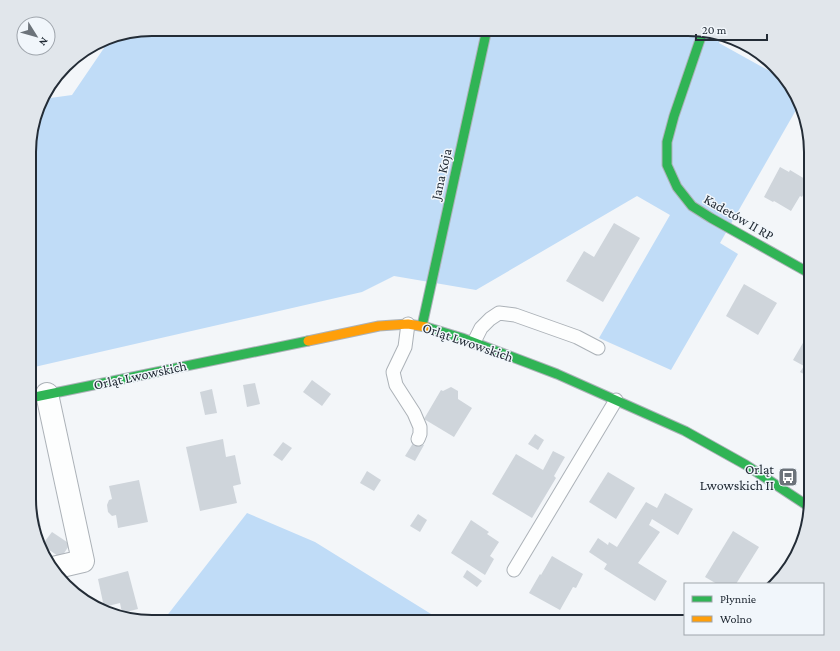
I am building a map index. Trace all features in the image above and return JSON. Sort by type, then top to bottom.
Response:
[{"type":"street","name":"Jana Koja","points":[[422,326],[485,36]]},
{"type":"street","name":"Kadetów II RP","points":[[701,37],[674,116],[667,142],[667,165],[677,188],[692,206],[804,270]]},
{"type":"street","name":"Orląt Lwowskich","points":[[58,567],[83,561],[38,396],[379,326],[408,324],[422,326],[474,342],[557,374],[685,431],[746,465],[804,504]]},
{"type":"lane","points":[[474,342],[481,328],[499,313],[515,315],[577,337],[598,348]]},
{"type":"lane","points":[[408,324],[405,347],[393,372],[396,385],[414,413],[420,427],[418,439]]},
{"type":"lane","points":[[514,570],[616,400]]},
{"type":"shaded area","points":[[144,36],[696,36],[720,40],[719,43],[773,73],[780,81],[796,110],[720,243],[738,254],[671,370],[599,338],[670,215],[637,196],[476,290],[394,276],[362,292],[36,367],[36,152],[40,122],[50,98],[72,95],[104,47],[115,42]]},
{"type":"shaded area","points":[[247,513],[315,542],[433,615],[167,615]]},
{"type":"building","points":[[780,167],[789,172],[790,170],[804,178],[804,193],[802,197],[800,196],[791,211],[764,197]]},
{"type":"building","points":[[614,223],[640,238],[603,302],[566,281],[584,251],[594,257]]},
{"type":"building","points":[[744,284],[777,303],[758,335],[726,316]]},
{"type":"building","points":[[804,341],[804,366],[793,360]]},
{"type":"building","points":[[804,366],[804,374],[800,372]]},
{"type":"building","points":[[312,380],[331,394],[322,406],[303,392]]},
{"type":"building","points":[[255,383],[260,404],[247,407],[243,385]]},
{"type":"building","points":[[451,387],[458,391],[458,399],[472,408],[454,437],[424,419],[441,390],[443,391]]},
{"type":"building","points":[[212,389],[217,413],[205,415],[200,392]]},
{"type":"building","points":[[535,434],[544,440],[538,450],[528,444]]},
{"type":"building","points":[[223,439],[226,457],[235,455],[241,484],[233,486],[237,503],[200,511],[186,447]]},
{"type":"building","points":[[415,440],[424,445],[415,461],[405,456]]},
{"type":"building","points":[[283,442],[292,448],[282,461],[273,455]]},
{"type":"building","points":[[553,451],[565,457],[554,476],[556,478],[532,518],[492,494],[516,454],[543,470]]},
{"type":"building","points":[[367,471],[381,480],[374,491],[360,483]]},
{"type":"building","points":[[608,472],[635,488],[616,519],[589,502]]},
{"type":"building","points":[[139,480],[148,522],[118,528],[116,515],[112,516],[108,512],[107,505],[109,500],[112,499],[109,486]]},
{"type":"building","points":[[665,493],[693,509],[678,535],[652,519],[649,525],[660,532],[638,563],[667,581],[655,601],[604,569],[607,564],[589,552],[598,538],[608,545],[609,542],[617,547],[646,502],[657,508]]},
{"type":"building","points":[[36,504],[41,527],[40,527],[38,522]]},
{"type":"building","points":[[418,514],[427,520],[420,532],[410,526]]},
{"type":"building","points":[[471,520],[489,532],[487,534],[499,542],[490,556],[494,559],[485,575],[451,553]]},
{"type":"building","points":[[733,531],[759,547],[737,583],[715,583],[705,577]]},
{"type":"building","points":[[52,532],[70,544],[61,558],[47,549],[44,542]]},
{"type":"building","points":[[552,556],[583,574],[576,588],[573,587],[560,610],[529,593]]},
{"type":"building","points":[[467,570],[482,581],[477,587],[463,577]]},
{"type":"building","points":[[128,571],[138,609],[126,612],[122,611],[120,603],[107,606],[103,604],[98,579]]},
{"type":"traffic: fast","points":[[422,326],[485,36]]},
{"type":"traffic: fast","points":[[701,37],[674,116],[667,142],[667,165],[677,187],[692,206],[804,270]]},
{"type":"traffic: fast","points":[[426,327],[462,338],[557,374],[685,431],[746,465],[804,503]]},
{"type":"traffic: fast","points":[[36,397],[308,341]]},
{"type":"traffic: slow","points":[[308,341],[379,326],[408,324],[426,327]]},
{"type":"place","name":"Orląt Lwowskich II","points":[[788,477]]}]
